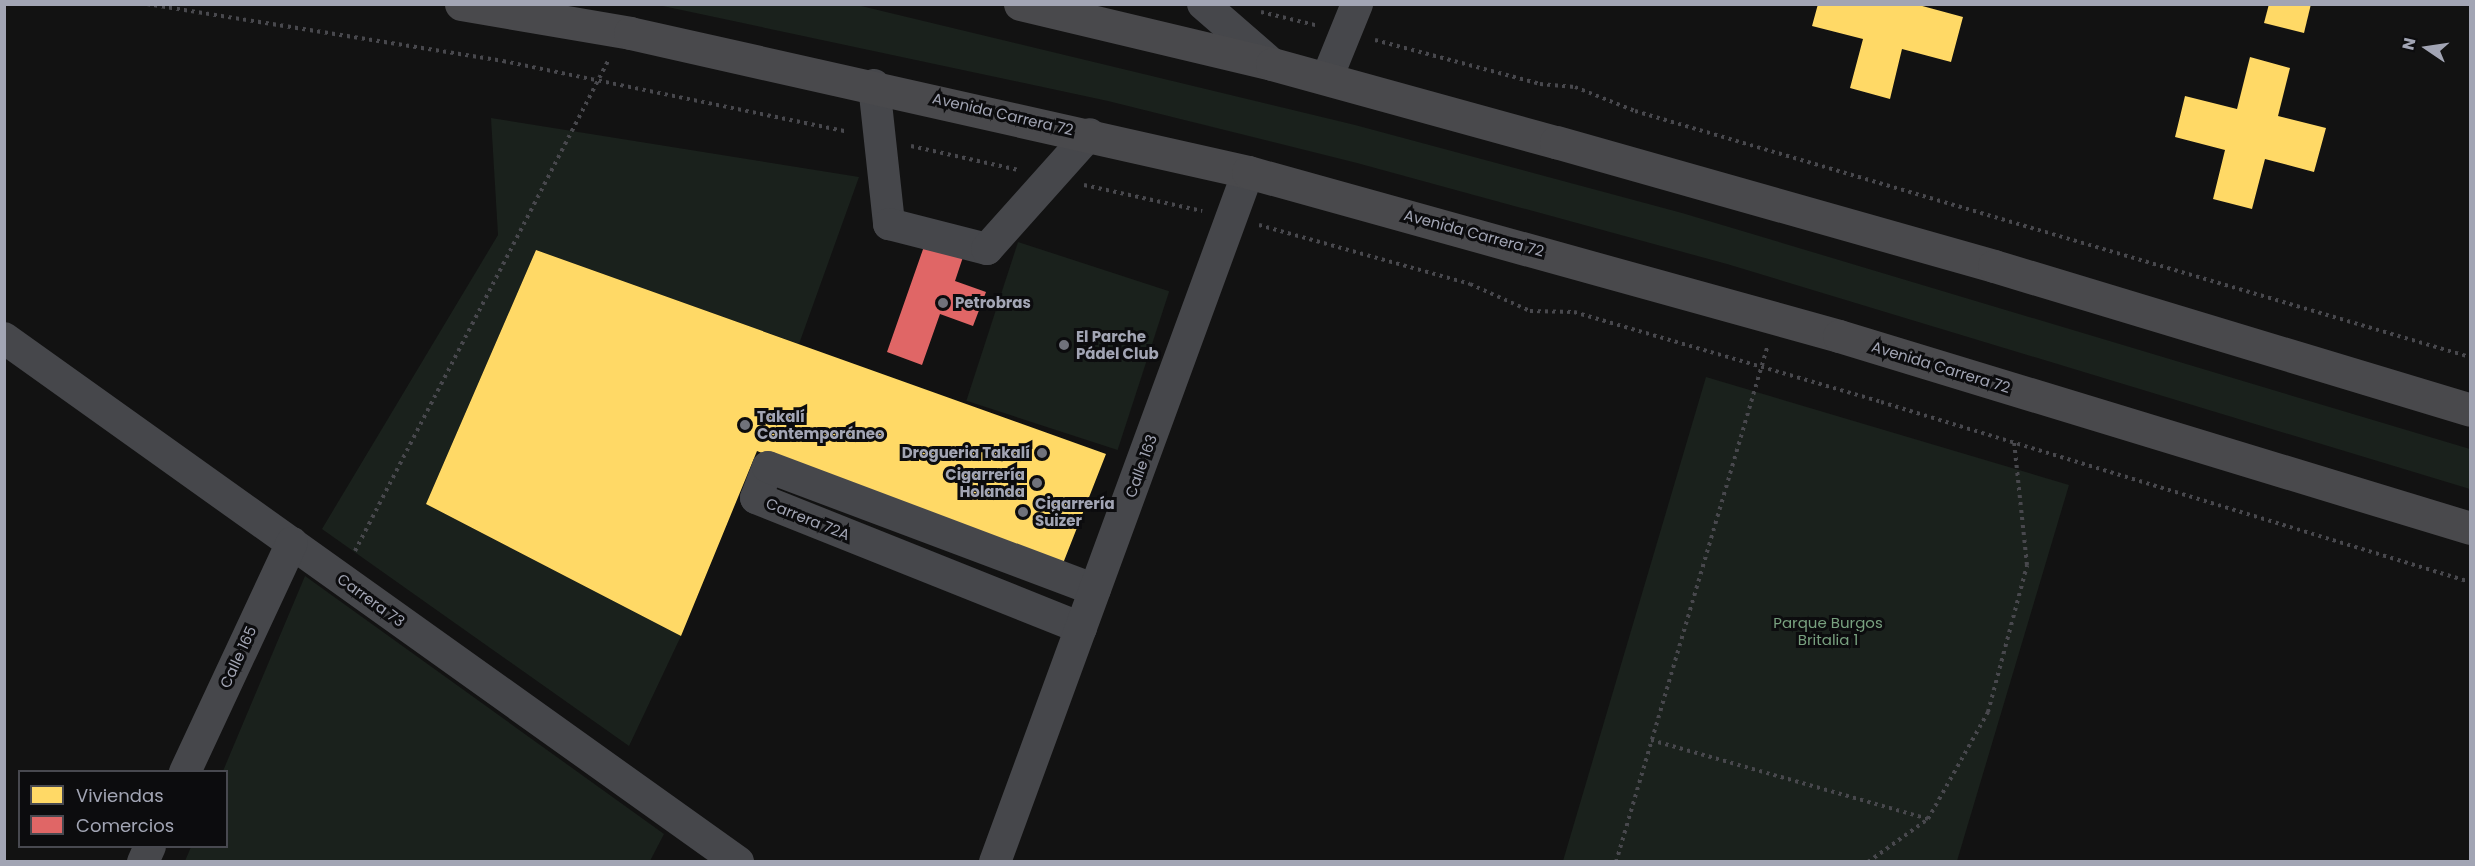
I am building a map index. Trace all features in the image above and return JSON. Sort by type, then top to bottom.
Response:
[{"type":"highway","name":"Avenida Carrera 72","points":[[461,4],[624,32],[1090,134],[1248,172],[1776,318],[2470,528]]},
{"type":"highway","points":[[1020,4],[1328,78],[1994,266],[2470,410]]},
{"type":"street","points":[[1223,9],[1272,64]]},
{"type":"street","points":[[1328,78],[1351,18]]},
{"type":"street","points":[[874,86],[889,224],[987,249],[1049,177],[1090,134]]},
{"type":"street","name":"Calle 163","points":[[995,861],[1248,172]]},
{"type":"street","name":"Carrera 73","points":[[4,338],[738,861]]},
{"type":"street","name":"Carrera 72A","points":[[1081,628],[756,498],[768,467],[1095,590]]},
{"type":"street","name":"Calle 165","points":[[185,770],[292,543]]},
{"type":"street","points":[[994,594],[1007,557]]},
{"type":"path","points":[[147,4],[599,80],[1233,218],[1470,284],[1530,310],[1574,312],[2014,442],[2470,582]]},
{"type":"path","points":[[1223,9],[1351,18],[1540,84],[1575,87],[1635,111],[2470,357]]},
{"type":"path","points":[[341,578],[624,32]]},
{"type":"path","points":[[1616,861],[1776,318]]},
{"type":"path","points":[[1868,861],[1928,819],[1988,712],[2027,565],[2014,442]]},
{"type":"path","points":[[1651,740],[1928,819]]},
{"type":"green space","points":[[658,5],[857,5],[1355,125],[1682,213],[2470,449],[2470,489],[1727,264],[1357,163],[1108,101]]},
{"type":"green space","points":[[491,118],[859,177],[799,344],[536,250],[426,504],[681,636],[629,746],[322,529],[498,235]]},
{"type":"green space","name":"El Parche Pádel Club","points":[[1018,242],[1169,291],[1118,450],[966,401]]},
{"type":"green space","name":"Parque Burgos Britalia 1","points":[[1706,377],[2069,485],[1957,861],[1563,861]]},
{"type":"green space","points":[[305,576],[664,834],[650,861],[185,861],[191,848],[228,848],[228,770],[223,770]]},
{"type":"building: Viviendas","points":[[1818,4],[1915,4],[1963,17],[1951,62],[1902,49],[1890,99],[1850,88],[1863,39],[1812,26]]},
{"type":"building: Viviendas","points":[[2269,4],[2311,4],[2304,33],[2264,23]]},
{"type":"building: Viviendas","points":[[2250,57],[2290,68],[2278,116],[2326,128],[2314,172],[2265,159],[2252,209],[2213,199],[2225,150],[2175,137],[2185,96],[2237,109]]},
{"type":"building: Viviendas","name":"Takalí Contemporáneo","points":[[536,250],[1106,454],[1062,566],[757,451],[681,636],[426,504]]},
{"type":"building: Comercios","name":"Petrobras","points":[[928,235],[966,248],[955,281],[986,292],[973,326],[940,314],[922,365],[887,352]]},
{"type":"place","name":"Petrobras","points":[[943,303]]},
{"type":"place","name":"El Parche Pádel Club","points":[[1064,345]]},
{"type":"place","name":"Takalí Contemporáneo","points":[[745,425]]},
{"type":"place","name":"Drogueria Takalí","points":[[1042,453]]},
{"type":"place","name":"Cigarrería Holanda","points":[[1037,483]]},
{"type":"place","name":"Cigarrería Suizer","points":[[1023,512]]}]
